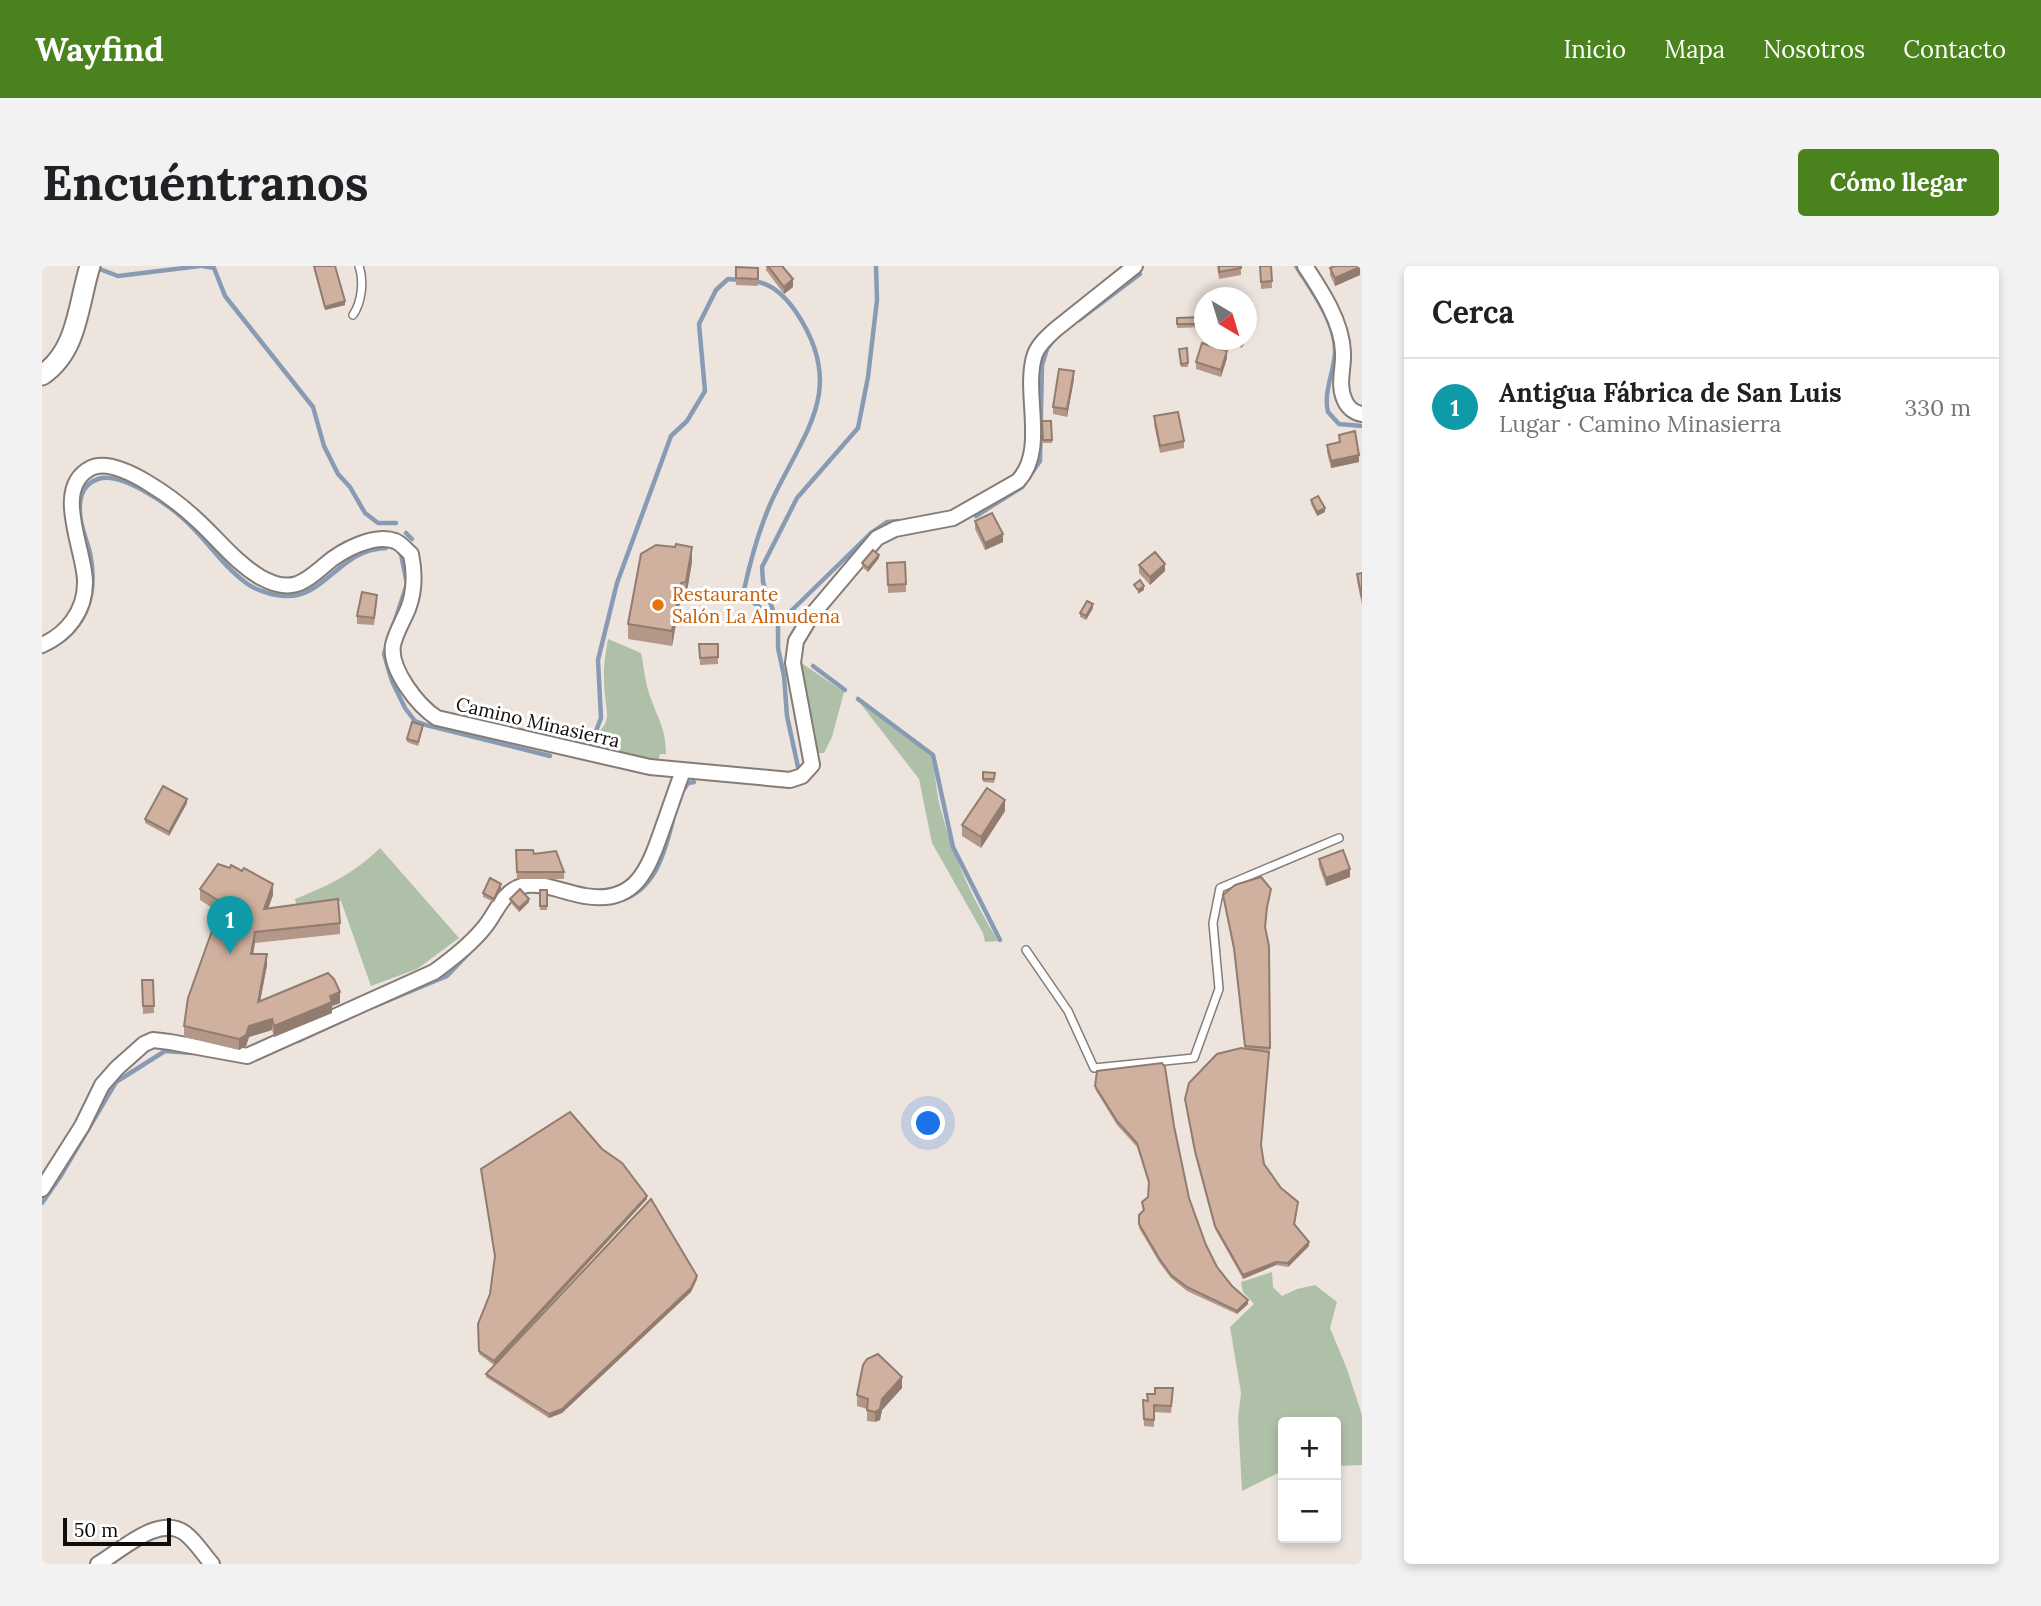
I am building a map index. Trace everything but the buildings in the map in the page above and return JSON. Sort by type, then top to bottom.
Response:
[{"type":"main road","points":[[42,375],[63,354],[74,332],[90,266]]},
{"type":"street","name":"Camino Minasierra","points":[[42,645],[63,632],[73,621],[84,594],[85,582],[73,527],[75,487],[81,476],[91,468],[117,467],[135,475],[190,513],[243,566],[278,584],[292,586],[303,583],[341,554],[356,547],[385,539],[396,541],[411,554],[413,592],[392,648],[400,673],[413,696],[419,705],[437,718],[650,767],[790,780],[802,776],[812,765],[793,663],[796,641],[811,616],[877,538],[895,529],[953,518],[1018,481],[1026,473],[1030,463],[1034,417],[1032,370],[1036,352],[1045,338],[1135,266]]},
{"type":"street","points":[[1305,266],[1336,319],[1343,350],[1341,382],[1346,403],[1362,414]]},
{"type":"street","points":[[42,1189],[82,1126],[102,1085],[144,1044],[153,1040],[247,1056],[435,972],[485,928],[505,897],[521,886],[537,885],[592,897],[609,897],[629,889],[651,862],[682,771]]},
{"type":"street","points":[[98,1564],[157,1527],[173,1528],[186,1534],[212,1564]]},
{"type":"lane","points":[[354,315],[361,293],[359,266]]},
{"type":"lane","points":[[1026,950],[1068,1012],[1094,1068],[1194,1058],[1219,989],[1213,923],[1220,888],[1339,838]]},
{"type":"green space","points":[[608,639],[641,653],[648,691],[665,738],[666,754],[660,754],[658,761],[579,746],[600,730],[607,718],[604,674]]},
{"type":"green space","points":[[800,662],[844,692],[832,737],[824,753],[818,753],[813,744]]},
{"type":"green space","points":[[860,703],[931,756],[939,804],[951,845],[972,894],[998,941],[985,942],[983,933],[932,843],[919,779]]},
{"type":"green space","points":[[380,848],[459,938],[417,969],[371,986],[341,901],[297,908],[295,899],[340,878]]},
{"type":"green space","points":[[1272,1272],[1273,1287],[1282,1296],[1315,1285],[1337,1302],[1330,1328],[1362,1415],[1362,1465],[1341,1466],[1341,1417],[1278,1417],[1278,1473],[1242,1491],[1238,1418],[1241,1393],[1230,1327],[1254,1304],[1243,1292],[1241,1282]]},
{"type":"waterway","points":[[94,267],[118,276],[200,266]]},
{"type":"waterway","points":[[203,266],[214,268],[225,296],[313,407],[324,446],[338,474],[350,487],[365,513],[378,523],[396,523]]},
{"type":"waterway","points":[[798,767],[787,716],[784,676],[778,648],[778,625],[763,582],[762,567],[797,498],[858,428],[868,377],[877,300],[876,266]]},
{"type":"waterway","points":[[1296,266],[1322,307],[1334,341],[1335,352],[1327,397],[1328,412],[1339,424],[1362,426]]},
{"type":"waterway","points":[[1079,320],[1140,274]]},
{"type":"waterway","points":[[578,742],[596,731],[601,718],[598,660],[617,583],[671,436],[687,421],[705,391],[699,324],[716,290],[728,279],[740,280]]},
{"type":"waterway","points":[[753,281],[779,292],[798,315],[812,341],[819,365],[820,388],[808,430],[764,521],[744,590],[754,603],[776,619],[789,613],[871,533],[887,522],[899,521]]},
{"type":"waterway","points":[[976,516],[1022,487],[1040,461],[1042,365],[1047,349],[1053,341]]},
{"type":"waterway","points":[[42,652],[69,635],[86,612],[90,599],[92,569],[80,506],[85,488],[98,479],[119,480],[157,499],[186,521],[240,578],[270,594],[298,595],[311,590],[356,556],[370,550],[386,548]]},
{"type":"waterway","points":[[406,533],[412,539]]},
{"type":"waterway","points":[[401,554],[407,584],[384,654],[392,681],[405,708],[415,721],[426,725],[550,756]]},
{"type":"waterway","points":[[813,666],[845,690]]},
{"type":"waterway","points":[[858,699],[933,755],[953,847],[1000,940]]},
{"type":"waterway","points":[[682,792],[688,783],[694,782]]},
{"type":"waterway","points":[[618,901],[631,896],[650,880],[662,857],[673,820]]},
{"type":"waterway","points":[[375,1006],[447,976],[469,953]]},
{"type":"waterway","points":[[298,1041],[354,1015]]},
{"type":"waterway","points":[[42,1203],[116,1082],[165,1051],[192,1053]]},
{"type":"place","name":"Restaurante Salón La Almudena","points":[[658,605]]},
{"type":"place","name":"Antigua Fábrica de San Luis","points":[[230,954]]}]
